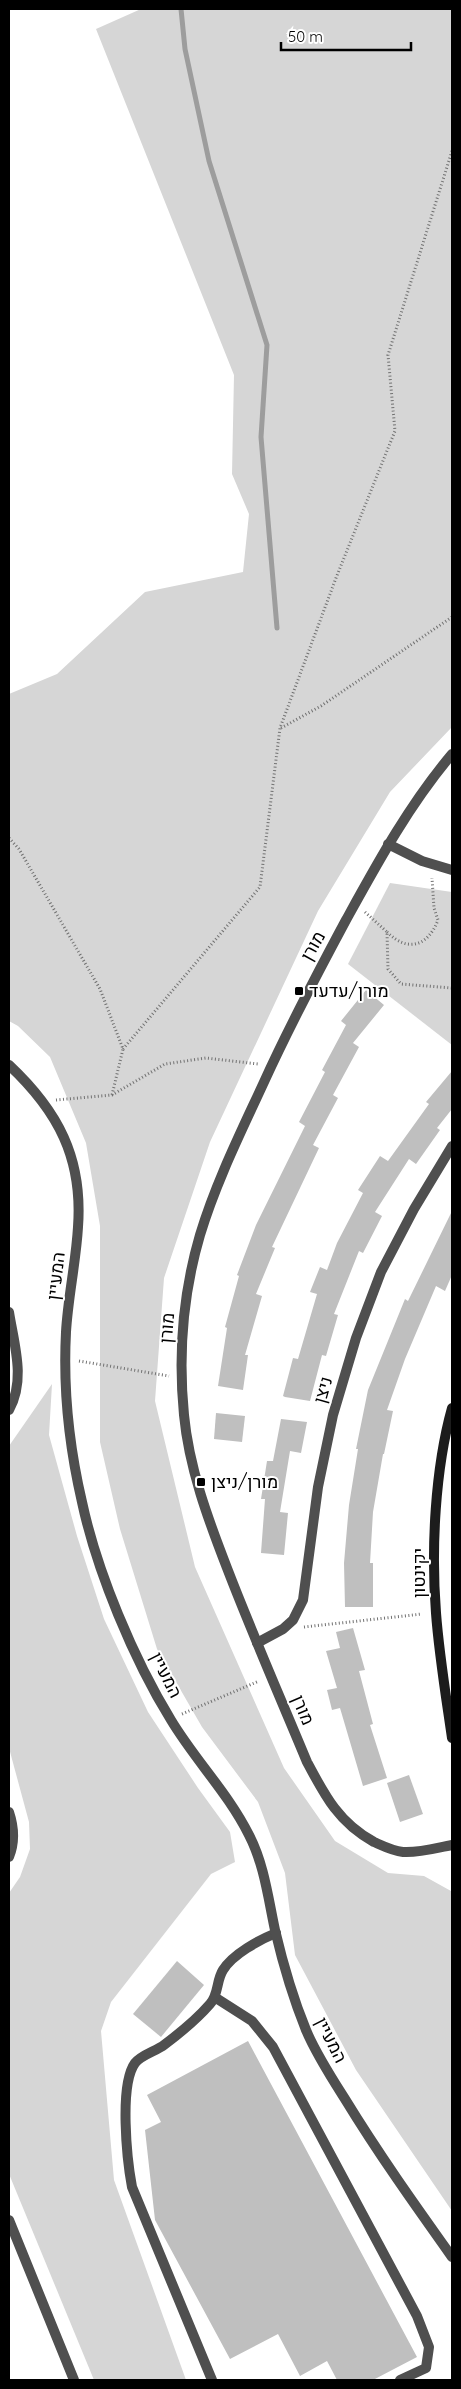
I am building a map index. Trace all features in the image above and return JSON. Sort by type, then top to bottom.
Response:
[{"type":"street","name":"מורן","points":[[452,754],[424,787],[388,844],[296,1012],[221,1176],[200,1235],[182,1322],[184,1416],[191,1460],[210,1524],[306,1762],[338,1814],[360,1834],[401,1852],[424,1851],[452,1845]]},
{"type":"street","points":[[388,844],[434,865],[452,870]]},
{"type":"street","name":"המעיין","points":[[9,1065],[55,1116],[70,1154],[78,1190],[78,1227],[69,1293],[65,1390],[82,1504],[123,1625],[170,1719],[199,1762],[228,1799],[249,1836],[263,1871],[287,1978],[307,2032],[373,2145],[452,2257]]},
{"type":"street","name":"ניצן","points":[[257,1643],[284,1629],[293,1620],[303,1600],[318,1487],[333,1415],[356,1338],[381,1272],[414,1209],[452,1146]]},
{"type":"street","points":[[9,1312],[19,1378],[16,1394],[9,1410]]},
{"type":"street","name":"יקינטון","points":[[452,1408],[439,1473],[435,1559],[436,1612],[452,1738]]},
{"type":"street","points":[[9,1812],[14,1827],[12,1850],[9,1857]]},
{"type":"street","points":[[212,2380],[132,2187],[127,2158],[127,2084],[136,2062],[164,2046],[216,1998],[217,1983],[224,1969],[258,1941],[276,1933]]},
{"type":"street","points":[[216,1998],[252,2020],[273,2047],[417,2316],[429,2347],[426,2368],[400,2380]]},
{"type":"street","points":[[9,2220],[74,2380]]},
{"type":"path","points":[[112,1095],[123,1048],[260,887],[280,728],[336,578],[395,431],[388,355],[452,151]]},
{"type":"path","points":[[280,728],[321,706],[452,617]]},
{"type":"path","points":[[9,838],[19,849],[100,989],[123,1048]]},
{"type":"path","points":[[355,903],[396,941],[408,944],[422,943],[433,934],[438,920],[434,908],[431,883],[434,865]]},
{"type":"path","points":[[387,932],[388,969],[401,984],[452,988]]},
{"type":"path","points":[[43,1101],[112,1095],[165,1064],[206,1058],[271,1066]]},
{"type":"path","points":[[66,1359],[182,1378]]},
{"type":"path","points":[[284,1629],[436,1612]]},
{"type":"path","points":[[170,1719],[271,1676]]},
{"type":"shaded area","points":[[141,9],[452,9],[452,727],[390,792],[318,911],[210,1142],[164,1278],[155,1401],[195,1567],[284,1768],[335,1841],[388,1873],[424,1876],[451,1891],[452,2211],[356,2070],[295,1955],[285,1873],[258,1802],[202,1727],[157,1649],[120,1529],[100,1442],[100,1226],[86,1143],[50,1057],[18,1026],[9,1021],[9,694],[57,674],[145,592],[243,572],[249,514],[232,474],[234,375],[96,29]]},
{"type":"shaded area","points":[[390,883],[452,892],[452,1045],[348,964]]},
{"type":"shaded area","points":[[52,1384],[49,1435],[77,1536],[104,1619],[148,1712],[198,1788],[230,1832],[235,1862],[211,1874],[111,2002],[101,2031],[114,2180],[186,2380],[94,2380],[9,2174],[9,1893],[20,1877],[30,1849],[29,1822],[9,1748],[9,1446]]},
{"type":"building","points":[[366,990],[384,1005],[353,1043],[359,1047],[333,1095],[338,1098],[313,1145],[319,1148],[272,1247],[275,1248],[256,1294],[262,1296],[245,1355],[248,1355],[243,1390],[218,1386],[227,1328],[225,1327],[239,1276],[237,1275],[256,1225],[305,1126],[299,1122],[325,1072],[322,1070],[346,1025],[341,1021]]},
{"type":"building","points":[[452,1071],[452,1109],[437,1128],[440,1130],[416,1164],[409,1159],[375,1212],[382,1216],[363,1253],[359,1251],[334,1314],[338,1315],[326,1356],[322,1355],[310,1401],[283,1396],[293,1358],[298,1359],[317,1294],[310,1292],[320,1267],[327,1270],[337,1243],[363,1193],[358,1190],[380,1156],[388,1161],[429,1104],[426,1102]]},
{"type":"building","points":[[452,1211],[452,1275],[445,1291],[436,1286],[405,1359],[387,1410],[393,1411],[373,1512],[370,1563],[373,1563],[373,1607],[345,1607],[344,1563],[349,1505],[358,1449],[356,1449],[368,1390],[405,1299],[408,1301]]},
{"type":"building","points":[[216,1413],[245,1416],[242,1442],[214,1439]]},
{"type":"building","points":[[281,1419],[307,1422],[301,1453],[290,1451],[280,1512],[288,1513],[284,1555],[261,1553],[265,1499],[261,1499],[267,1461],[273,1461]]},
{"type":"building","points":[[353,1628],[365,1670],[359,1671],[373,1724],[370,1725],[387,1778],[363,1786],[340,1708],[332,1710],[327,1690],[337,1688],[326,1651],[340,1648],[336,1632]]},
{"type":"building","points":[[409,1775],[423,1814],[400,1822],[387,1783]]},
{"type":"building","points":[[177,1961],[204,1985],[161,2037],[133,2014]]},
{"type":"building","points":[[248,2041],[417,2357],[373,2380],[337,2380],[327,2361],[300,2376],[278,2334],[230,2359],[155,2220],[145,2130],[161,2122],[147,2095]]},
{"type":"waterway","points":[[181,9],[185,49],[209,161],[267,345],[261,437],[277,628]]},
{"type":"place","name":"מורן/עדעד","points":[[299,991]]},
{"type":"place","name":"מורן/ניצן","points":[[201,1482]]}]
